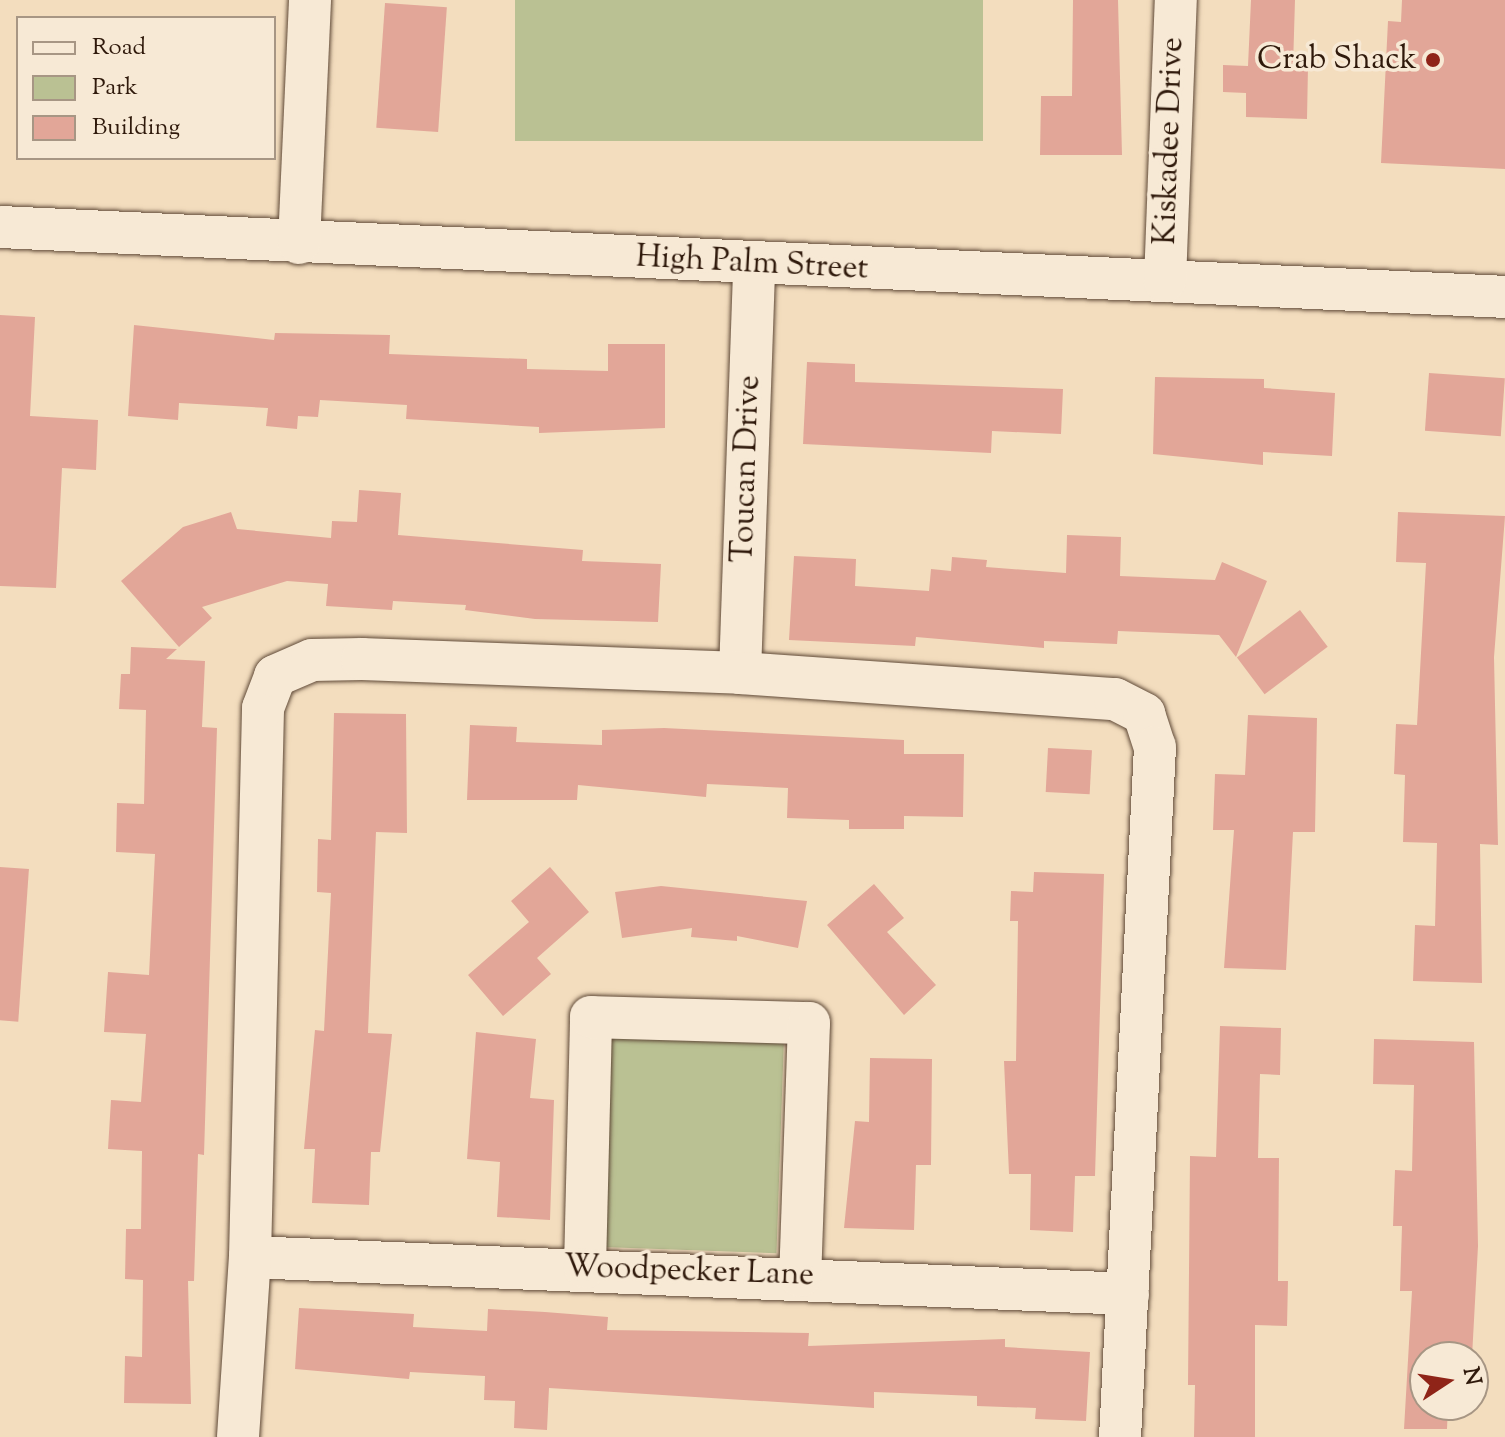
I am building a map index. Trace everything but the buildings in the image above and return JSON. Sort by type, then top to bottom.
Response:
[{"type":"street","points":[[299,243],[310,0]]},
{"type":"street","name":"Kiskadee Drive","points":[[1165,281],[1176,0]]},
{"type":"street","name":"High Palm Street","points":[[0,227],[1505,297]]},
{"type":"street","name":"Toucan Drive","points":[[740,673],[754,264]]},
{"type":"street","points":[[238,1437],[250,1257],[258,769],[263,708],[275,676],[312,660],[362,659],[740,673],[1115,699],[1144,714],[1155,747],[1120,1437]]},
{"type":"street","points":[[585,1267],[591,1017],[809,1023],[800,1276]]},
{"type":"street","name":"Woodpecker Lane","points":[[250,1257],[800,1276],[1128,1294]]},
{"type":"green space","points":[[515,0],[983,0],[983,141],[515,141]]},
{"type":"green space","points":[[603,1034],[784,1040],[776,1253],[596,1247]]},
{"type":"place","name":"Crab Shack","points":[[1433,60]]}]
